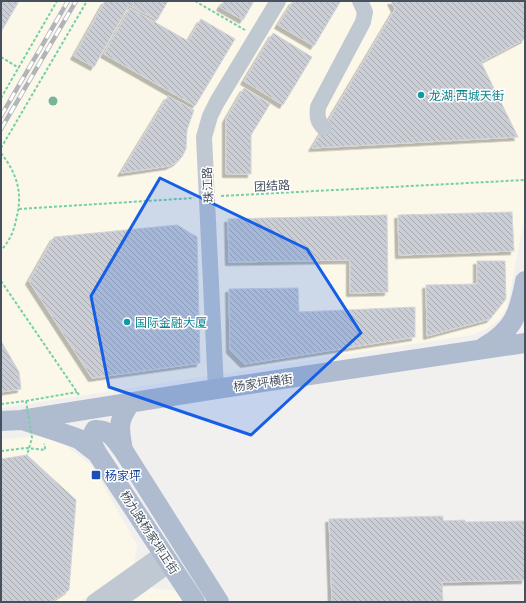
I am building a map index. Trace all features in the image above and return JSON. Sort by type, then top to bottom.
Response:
[{"type":"main road","points":[[481,350],[495,341],[506,331],[515,319],[521,304],[525,281]]},
{"type":"main road","name":"杨家坪横街","points":[[1,422],[525,343]]},
{"type":"main road","name":"杨九路杨家坪正街","points":[[131,402],[123,413],[119,425],[123,450],[219,602]]},
{"type":"main road","name":"杨九路杨家坪正街","points":[[21,420],[79,439],[97,453],[195,602]]},
{"type":"main road","points":[[97,453],[92,444],[92,436],[95,430],[103,429],[110,434],[123,450]]},
{"type":"street","name":"珠江路","points":[[216,389],[204,137],[210,116],[217,102],[278,1]]},
{"type":"street","points":[[324,128],[318,122],[318,107],[362,22],[365,12],[360,1]]},
{"type":"street","points":[[94,602],[167,559]]},
{"type":"street","points":[[117,602],[167,559]]},
{"type":"path","points":[[1,98],[57,1]]},
{"type":"path","points":[[1,148],[87,1]]},
{"type":"path","points":[[195,1],[257,36]]},
{"type":"path","points":[[1,57],[19,68]]},
{"type":"path","points":[[1,153],[10,164],[17,180],[20,196],[14,232],[1,250]]},
{"type":"path","name":"团结路","points":[[19,209],[525,180]]},
{"type":"path","points":[[1,281],[90,409]]},
{"type":"path","points":[[1,404],[77,392]]},
{"type":"path","points":[[26,401],[32,438],[27,455]]},
{"type":"path","points":[[1,451],[26,448],[44,450],[45,445],[39,442]]},
{"type":"highlighted area","points":[[160,178],[307,249],[361,333],[251,435],[109,387],[91,296]]},
{"type":"shaded area","points":[[1,1],[525,1],[525,214],[507,307],[500,319],[488,328],[472,335],[1,408]]},
{"type":"shaded area","points":[[40,435],[55,437],[92,466],[137,545],[134,565],[79,602],[1,602],[1,440]]},
{"type":"shaded area","points":[[152,588],[177,591],[184,602],[132,602]]},
{"type":"building","points":[[1,1],[19,1],[1,32]]},
{"type":"building","points":[[105,1],[168,1],[157,20],[129,5],[94,67],[74,56]]},
{"type":"building","points":[[224,1],[254,1],[243,20],[220,7]]},
{"type":"building","points":[[293,1],[340,1],[314,46],[278,25]]},
{"type":"building","name":"龙湖·西城天街","points":[[391,1],[525,1],[525,39],[481,62],[518,137],[312,148],[395,9]]},
{"type":"building","points":[[130,8],[188,41],[201,19],[235,39],[195,106],[104,54]]},
{"type":"building","points":[[273,33],[312,57],[283,105],[244,81]]},
{"type":"building","points":[[244,88],[270,104],[251,135],[251,174],[226,174],[226,119]]},
{"type":"building","points":[[168,96],[194,110],[187,130],[186,149],[182,157],[177,162],[169,166],[121,173]]},
{"type":"building","points":[[512,212],[514,251],[399,255],[398,215]]},
{"type":"building","points":[[387,215],[388,292],[350,293],[350,260],[229,262],[228,219]]},
{"type":"building","name":"国际金融大厦","points":[[177,225],[197,237],[200,363],[92,378],[29,281],[54,237]]},
{"type":"building","points":[[477,261],[505,261],[506,299],[490,319],[427,336],[426,285],[477,284]]},
{"type":"building","points":[[298,288],[299,312],[415,307],[415,337],[244,364],[230,350],[229,289]]},
{"type":"building","points":[[1,341],[19,372],[21,389],[1,392]]},
{"type":"building","points":[[27,455],[76,500],[69,590],[51,602],[1,602],[1,459]]},
{"type":"building","points":[[443,516],[443,521],[525,521],[525,580],[442,582],[443,602],[332,602],[329,519]]},
{"type":"railway","points":[[1,116],[68,1]]},
{"type":"railway","points":[[1,129],[76,1]]},
{"type":"place","name":"龙湖·西城天街","points":[[421,95]]},
{"type":"place","name":"国际金融大厦","points":[[127,322]]},
{"type":"place","name":"杨家坪","points":[[96,475]]}]
